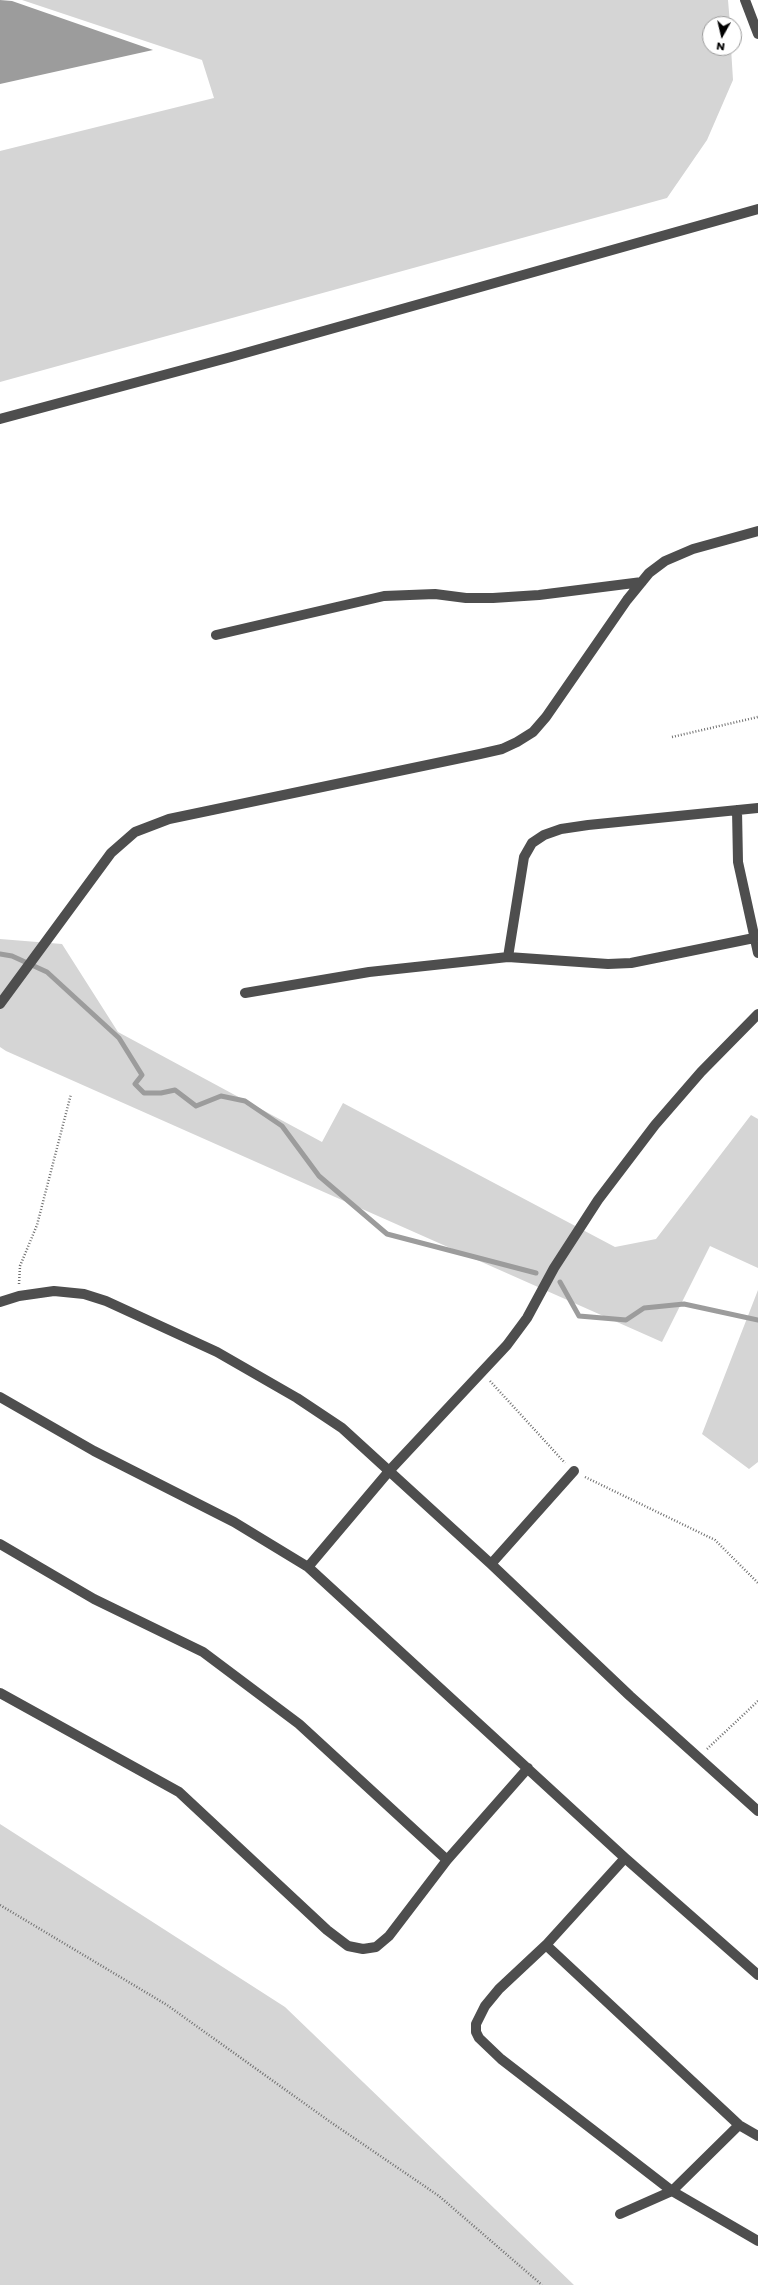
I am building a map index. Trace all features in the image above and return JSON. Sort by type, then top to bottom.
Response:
[{"type":"street","points":[[745,0],[758,34]]},
{"type":"street","points":[[0,419],[246,353],[758,209]]},
{"type":"street","points":[[0,1004],[111,853],[125,839],[149,826],[198,812],[502,749],[532,732],[546,717],[627,600],[642,582],[666,561],[693,548],[758,531]]},
{"type":"street","points":[[216,635],[384,596],[435,594],[493,598],[539,595],[642,582]]},
{"type":"street","points":[[508,957],[524,857],[532,843],[544,835],[562,829],[588,825],[758,808]]},
{"type":"street","points":[[737,810],[738,862],[758,953]]},
{"type":"street","points":[[245,994],[369,972],[508,957],[608,964],[631,963],[754,938]]},
{"type":"street","points":[[308,1567],[390,1470],[483,1373],[527,1318],[554,1268],[598,1200],[655,1125],[701,1072],[758,1014]]},
{"type":"street","points":[[0,1302],[19,1296],[54,1292],[84,1294],[106,1301],[217,1352],[297,1398],[342,1428],[390,1470],[758,1811]]},
{"type":"street","points":[[0,1397],[94,1451],[234,1522],[308,1567],[625,1858],[758,1975]]},
{"type":"street","points":[[491,1564],[574,1471]]},
{"type":"street","points":[[0,1544],[94,1599],[203,1652],[299,1724],[447,1860]]},
{"type":"street","points":[[0,1693],[179,1792],[327,1930],[348,1946],[363,1949],[376,1947],[389,1936],[447,1860],[528,1768]]},
{"type":"street","points":[[625,1858],[546,1945],[499,1989],[485,2006],[476,2024],[479,2038],[501,2059],[537,2088],[672,2191],[758,2241]]},
{"type":"street","points":[[546,1945],[739,2125],[758,2136]]},
{"type":"street","points":[[620,2214],[672,2191],[739,2125]]},
{"type":"path","points":[[672,737],[758,717]]},
{"type":"path","points":[[19,1296],[20,1266],[37,1225],[71,1094]]},
{"type":"path","points":[[483,1373],[574,1471],[714,1540],[758,1583]]},
{"type":"path","points":[[698,1757],[758,1701]]},
{"type":"path","points":[[0,1904],[167,2005],[329,2121],[439,2196],[542,2285]]},
{"type":"shaded area","points":[[0,0],[12,1],[153,50],[0,84]]},
{"type":"shaded area","points":[[22,0],[728,0],[729,16],[702,16],[702,56],[732,56],[733,80],[707,140],[667,198],[0,382],[0,151],[214,98],[202,60]]},
{"type":"shaded area","points":[[0,939],[62,944],[118,1032],[322,1142],[343,1103],[615,1247],[656,1239],[751,1115],[758,1119],[758,1268],[710,1246],[662,1342],[6,1051],[0,1047]]},
{"type":"shaded area","points":[[758,1290],[758,1462],[749,1469],[702,1434]]},
{"type":"shaded area","points":[[0,1824],[285,2007],[574,2285],[0,2285]]},
{"type":"waterway","points":[[0,954],[12,956],[47,972],[119,1038],[142,1075],[135,1084],[144,1093],[161,1093],[175,1090],[196,1106],[221,1096],[245,1101],[282,1126],[319,1176],[387,1234],[536,1273]]},
{"type":"waterway","points":[[560,1282],[579,1316],[626,1320],[644,1308],[684,1304],[758,1320]]}]
